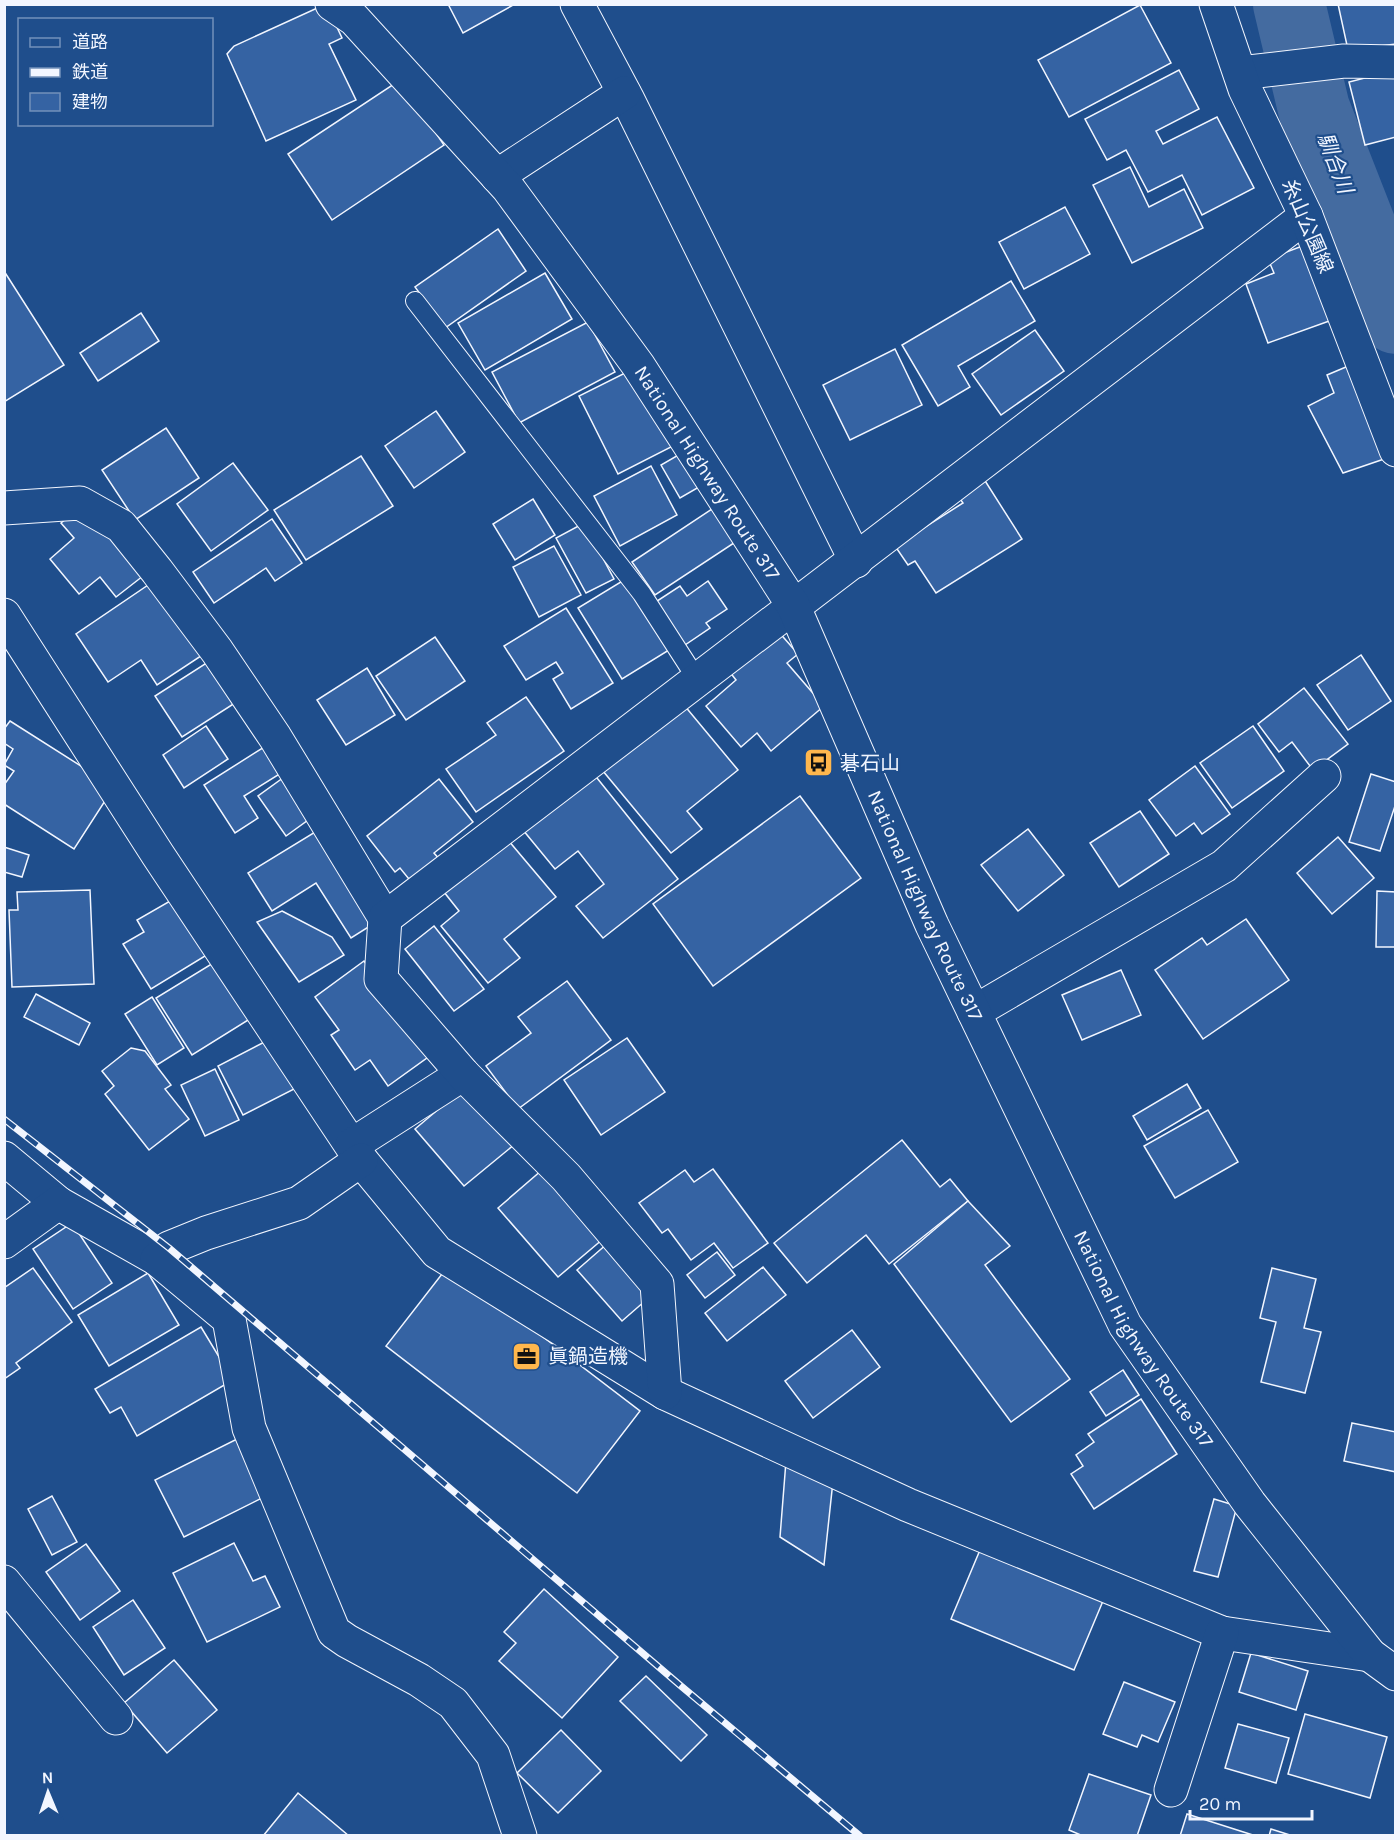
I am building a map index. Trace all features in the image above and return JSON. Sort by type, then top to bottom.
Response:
[{"type":"main road","name":"National Highway Route 317","points":[[332,4],[354,19],[497,176],[638,365],[794,605],[932,925],[1125,1325],[1250,1504],[1383,1665]]},
{"type":"main road","points":[[577,4],[624,93],[856,561]]},
{"type":"main road","name":"糸山公園線","points":[[1216,4],[1245,89],[1306,216],[1393,437]]},
{"type":"main road","points":[[1240,73],[1344,61],[1395,62]]},
{"type":"main road","points":[[497,176],[624,93]]},
{"type":"main road","points":[[385,918],[1306,216]]},
{"type":"main road","points":[[4,508],[80,502],[121,526],[217,651],[275,737],[385,918],[381,979],[463,1074],[566,1178],[657,1284],[665,1393]]},
{"type":"main road","points":[[4,615],[158,855],[357,1153],[437,1252],[665,1393],[908,1505],[1222,1634],[1383,1665]]},
{"type":"main road","points":[[974,1012],[1224,866],[1324,776]]},
{"type":"main road","points":[[157,1259],[169,1248],[206,1233],[299,1203],[357,1153],[463,1074]]},
{"type":"main road","points":[[4,1158],[58,1203],[157,1259],[229,1319],[249,1428],[334,1632],[419,1680],[453,1703],[493,1755],[520,1836]]},
{"type":"main road","points":[[4,1242],[58,1203]]},
{"type":"main road","points":[[4,1582],[116,1718]]},
{"type":"main road","points":[[1171,1790],[1222,1634]]},
{"type":"lane","points":[[415,301],[642,594],[698,681]]},
{"type":"building","points":[[326,4],[342,38],[329,44],[356,100],[266,141],[227,54],[234,46]]},
{"type":"building","points":[[448,4],[515,4],[463,33]]},
{"type":"building","points":[[1338,4],[1396,4],[1396,44],[1348,50]]},
{"type":"building","points":[[1140,5],[1171,63],[1069,117],[1038,60]]},
{"type":"building","points":[[1179,70],[1199,109],[1156,131],[1163,144],[1217,117],[1254,188],[1202,215],[1182,175],[1148,192],[1126,150],[1107,160],[1085,119]]},
{"type":"building","points":[[1396,70],[1396,137],[1365,145],[1349,82]]},
{"type":"building","points":[[400,80],[444,145],[332,220],[288,154]]},
{"type":"building","points":[[1130,167],[1149,207],[1184,189],[1203,228],[1132,263],[1093,185]]},
{"type":"building","points":[[1065,207],[1090,254],[1024,289],[999,242]]},
{"type":"building","points":[[498,229],[526,271],[445,328],[415,287]]},
{"type":"building","points":[[1305,245],[1332,320],[1268,343],[1246,284],[1274,273],[1268,259]]},
{"type":"building","points":[[4,271],[64,365],[4,402]]},
{"type":"building","points":[[545,273],[572,319],[485,370],[458,323]]},
{"type":"building","points":[[1011,281],[1035,321],[958,366],[970,387],[938,406],[902,345]]},
{"type":"building","points":[[141,313],[159,341],[98,381],[80,353]]},
{"type":"building","points":[[588,322],[615,372],[519,423],[492,372]]},
{"type":"building","points":[[1035,330],[1064,371],[1001,415],[972,374]]},
{"type":"building","points":[[895,349],[922,405],[850,440],[823,385]]},
{"type":"building","points":[[1353,364],[1390,457],[1343,473],[1308,406],[1334,393],[1327,375]]},
{"type":"building","points":[[635,368],[673,446],[618,474],[579,396]]},
{"type":"building","points":[[436,411],[465,452],[414,488],[385,446]]},
{"type":"building","points":[[166,428],[199,478],[135,520],[102,470]]},
{"type":"building","points":[[687,450],[706,483],[680,498],[661,465]]},
{"type":"building","points":[[361,456],[393,506],[306,560],[274,510]]},
{"type":"building","points":[[233,463],[268,510],[211,551],[177,504]]},
{"type":"building","points":[[651,466],[677,515],[620,546],[594,496]]},
{"type":"building","points":[[982,476],[1022,539],[936,593],[915,561],[908,565],[895,546],[963,503],[956,493]]},
{"type":"building","points":[[533,499],[555,535],[515,560],[493,524]]},
{"type":"building","points":[[84,504],[143,576],[116,597],[100,577],[79,594],[50,559],[74,538],[61,523]]},
{"type":"building","points":[[715,507],[737,541],[655,595],[632,562]]},
{"type":"building","points":[[272,519],[302,563],[275,581],[266,568],[214,603],[193,572]]},
{"type":"building","points":[[584,523],[614,579],[586,593],[556,538]]},
{"type":"building","points":[[554,546],[581,595],[539,617],[513,567]]},
{"type":"building","points":[[157,579],[207,652],[157,685],[141,660],[108,682],[76,634]]},
{"type":"building","points":[[624,580],[669,650],[622,679],[578,608]]},
{"type":"building","points":[[708,581],[727,609],[706,623],[710,628],[682,647],[654,603],[680,586],[687,596]]},
{"type":"building","points":[[566,608],[613,683],[571,709],[553,679],[563,673],[556,662],[526,680],[504,646]]},
{"type":"building","points":[[777,630],[798,654],[787,663],[824,706],[771,751],[757,733],[741,747],[706,706],[736,680],[729,671]]},
{"type":"building","points":[[435,637],[465,681],[406,720],[376,676]]},
{"type":"building","points":[[1361,655],[1391,701],[1348,730],[1317,685]]},
{"type":"building","points":[[208,662],[235,703],[182,737],[155,696]]},
{"type":"building","points":[[367,668],[395,715],[346,745],[317,700]]},
{"type":"building","points":[[1304,688],[1348,744],[1313,770],[1292,742],[1279,752],[1258,724]]},
{"type":"building","points":[[526,697],[564,751],[476,812],[446,769],[496,735],[487,723]]},
{"type":"building","points":[[679,699],[738,770],[687,811],[702,829],[671,853],[598,765]]},
{"type":"building","points":[[10,721],[114,787],[74,849],[4,804],[4,785],[14,771],[4,765],[13,749],[4,743],[4,729]]},
{"type":"building","points":[[206,726],[228,759],[184,788],[163,755]]},
{"type":"building","points":[[1253,726],[1284,771],[1232,808],[1200,763]]},
{"type":"building","points":[[269,744],[286,770],[244,796],[258,818],[235,833],[204,785]]},
{"type":"building","points":[[1195,766],[1230,814],[1202,834],[1194,823],[1176,836],[1149,800]]},
{"type":"building","points":[[593,773],[678,879],[603,938],[576,906],[604,884],[578,851],[555,869],[523,830]]},
{"type":"building","points":[[1371,774],[1396,782],[1396,803],[1380,851],[1349,842]]},
{"type":"building","points":[[287,775],[315,815],[286,836],[258,796]]},
{"type":"building","points":[[439,779],[473,822],[434,853],[441,861],[413,884],[400,868],[395,872],[367,836]]},
{"type":"building","points":[[800,796],[861,878],[713,986],[653,904]]},
{"type":"building","points":[[1140,811],[1169,854],[1119,887],[1090,843]]},
{"type":"building","points":[[320,829],[378,921],[351,938],[316,883],[272,911],[248,873]]},
{"type":"building","points":[[1028,829],[1064,875],[1018,911],[981,865]]},
{"type":"building","points":[[1338,837],[1374,878],[1332,914],[1297,873]]},
{"type":"building","points":[[508,840],[556,897],[504,939],[520,958],[488,983],[441,926],[459,911],[444,892]]},
{"type":"building","points":[[4,847],[29,855],[22,877],[4,872]]},
{"type":"building","points":[[90,890],[94,984],[12,987],[9,910],[18,910],[17,892]]},
{"type":"building","points":[[1377,891],[1396,892],[1396,947],[1376,947]]},
{"type":"building","points":[[177,897],[210,953],[151,989],[123,944],[144,932],[137,920]]},
{"type":"building","points":[[282,911],[332,937],[344,955],[299,982],[257,922]]},
{"type":"building","points":[[1246,919],[1289,980],[1203,1039],[1155,970],[1202,938],[1207,945]]},
{"type":"building","points":[[434,926],[484,989],[454,1011],[405,949]]},
{"type":"building","points":[[218,960],[253,1017],[192,1055],[156,998]]},
{"type":"building","points":[[364,961],[431,1055],[388,1086],[370,1060],[355,1070],[331,1035],[339,1030],[315,997]]},
{"type":"building","points":[[1121,970],[1141,1015],[1082,1040],[1062,995]]},
{"type":"building","points":[[567,981],[611,1040],[518,1109],[486,1066],[531,1033],[518,1017]]},
{"type":"building","points":[[36,994],[90,1023],[79,1045],[24,1017]]},
{"type":"building","points":[[152,997],[184,1048],[157,1065],[125,1014]]},
{"type":"building","points":[[276,1036],[302,1085],[243,1115],[218,1066]]},
{"type":"building","points":[[627,1038],[665,1092],[601,1135],[564,1080]]},
{"type":"building","points":[[131,1048],[145,1051],[171,1085],[165,1089],[189,1119],[149,1150],[105,1094],[114,1086],[102,1071]]},
{"type":"building","points":[[215,1069],[239,1120],[205,1136],[181,1085]]},
{"type":"building","points":[[1187,1084],[1201,1108],[1147,1140],[1133,1116]]},
{"type":"building","points":[[466,1086],[515,1144],[464,1186],[415,1129]]},
{"type":"building","points":[[1208,1110],[1238,1162],[1175,1198],[1144,1146]]},
{"type":"building","points":[[902,1140],[940,1187],[950,1179],[968,1201],[889,1264],[866,1235],[807,1283],[774,1243]]},
{"type":"building","points":[[713,1169],[768,1243],[733,1268],[714,1243],[691,1260],[668,1229],[662,1233],[639,1203],[685,1170],[694,1182]]},
{"type":"building","points":[[542,1170],[603,1239],[558,1277],[498,1208]]},
{"type":"building","points":[[968,1201],[1010,1246],[985,1265],[1070,1379],[1011,1422],[894,1264]]},
{"type":"building","points":[[72,1223],[112,1283],[73,1309],[33,1249]]},
{"type":"building","points":[[608,1243],[653,1294],[622,1321],[577,1270]]},
{"type":"building","points":[[717,1252],[735,1275],[705,1298],[687,1275]]},
{"type":"building","points":[[449,1265],[640,1411],[577,1493],[386,1346]]},
{"type":"building","points":[[763,1267],[786,1295],[727,1341],[705,1313]]},
{"type":"building","points":[[33,1268],[72,1322],[16,1363],[20,1368],[4,1379],[4,1288]]},
{"type":"building","points":[[1272,1268],[1316,1279],[1304,1328],[1321,1332],[1305,1393],[1261,1382],[1276,1322],[1260,1318]]},
{"type":"building","points":[[148,1273],[179,1325],[109,1366],[78,1315]]},
{"type":"building","points":[[201,1327],[233,1380],[137,1436],[121,1407],[110,1413],[95,1389]]},
{"type":"building","points":[[852,1330],[880,1367],[813,1418],[785,1381]]},
{"type":"building","points":[[1123,1370],[1139,1395],[1106,1416],[1090,1392]]},
{"type":"building","points":[[1141,1399],[1177,1454],[1094,1509],[1071,1474],[1083,1466],[1076,1455],[1094,1442],[1088,1434]]},
{"type":"building","points":[[1352,1423],[1396,1432],[1396,1472],[1344,1461]]},
{"type":"building","points":[[237,1439],[266,1496],[184,1537],[155,1480]]},
{"type":"building","points":[[786,1461],[833,1481],[824,1565],[780,1537]]},
{"type":"building","points":[[52,1496],[77,1542],[52,1555],[28,1509]]},
{"type":"building","points":[[1214,1499],[1237,1506],[1218,1577],[1194,1571]]},
{"type":"building","points":[[234,1543],[253,1581],[265,1576],[280,1607],[207,1642],[173,1573]]},
{"type":"building","points":[[86,1544],[120,1591],[80,1620],[46,1572]]},
{"type":"building","points":[[980,1550],[1103,1601],[1074,1670],[951,1619]]},
{"type":"building","points":[[544,1589],[618,1657],[562,1718],[499,1661],[516,1643],[504,1632]]},
{"type":"building","points":[[133,1600],[165,1648],[124,1675],[93,1627]]},
{"type":"building","points":[[1251,1653],[1308,1671],[1296,1710],[1239,1692]]},
{"type":"building","points":[[174,1660],[217,1710],[167,1753],[124,1703]]},
{"type":"building","points":[[646,1676],[707,1735],[681,1761],[620,1701]]},
{"type":"building","points":[[1124,1682],[1175,1702],[1158,1742],[1142,1735],[1137,1747],[1103,1734]]},
{"type":"building","points":[[1305,1714],[1387,1737],[1370,1798],[1288,1774]]},
{"type":"building","points":[[1238,1724],[1289,1738],[1276,1783],[1225,1768]]},
{"type":"building","points":[[561,1730],[601,1771],[558,1813],[517,1773]]},
{"type":"building","points":[[1089,1774],[1151,1795],[1137,1836],[1083,1836],[1069,1830]]},
{"type":"building","points":[[298,1793],[349,1836],[263,1836]]},
{"type":"building","points":[[1187,1814],[1256,1836],[1180,1836]]},
{"type":"building","points":[[1271,1829],[1293,1836],[1269,1836]]},
{"type":"waterway","name":"馴合川","points":[[1289,4],[1314,109],[1396,318]]},
{"type":"railway","points":[[4,1119],[169,1248],[860,1836]]},
{"type":"place","name":"碁石山","points":[[819,763]]},
{"type":"place","name":"眞鍋造機","points":[[527,1356]]}]
